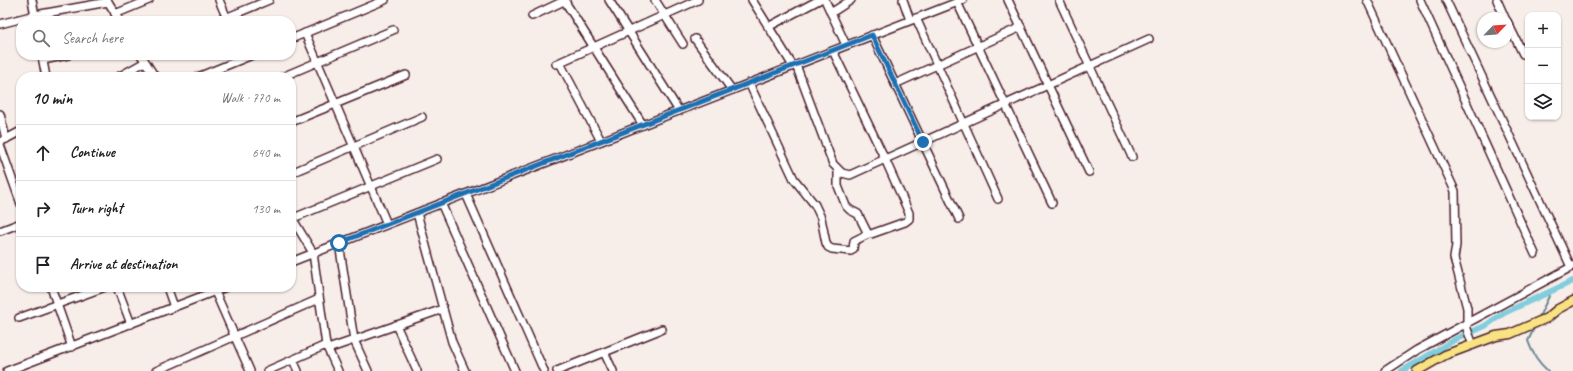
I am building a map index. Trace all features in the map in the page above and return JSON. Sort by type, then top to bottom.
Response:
[{"type":"main road","points":[[1417,371],[1445,355],[1496,336],[1510,334],[1547,318],[1573,301]]},
{"type":"street","points":[[32,0],[35,16]]},
{"type":"street","points":[[43,16],[107,1],[115,14],[149,0]]},
{"type":"street","points":[[220,0],[227,16]]},
{"type":"street","points":[[234,16],[269,0]]},
{"type":"street","points":[[296,37],[385,0]]},
{"type":"street","points":[[532,16],[565,0],[643,125]]},
{"type":"street","points":[[609,0],[679,111]]},
{"type":"street","points":[[655,0],[683,44]]},
{"type":"street","points":[[601,141],[558,64],[698,0]]},
{"type":"street","points":[[752,0],[794,66],[833,164],[842,173],[850,175],[1149,39]]},
{"type":"street","points":[[768,27],[819,0]]},
{"type":"street","points":[[825,0],[846,45]]},
{"type":"street","points":[[831,13],[851,0]]},
{"type":"street","points":[[903,0],[937,66],[998,199]]},
{"type":"street","points":[[1008,0],[1089,172]]},
{"type":"street","points":[[1059,0],[1132,157]]},
{"type":"street","points":[[1367,0],[1455,191],[1456,245],[1454,258],[1467,308],[1466,325],[1473,345]]},
{"type":"street","points":[[1420,0],[1535,254]]},
{"type":"street","points":[[1385,371],[1417,350],[1572,267],[1446,0]]},
{"type":"street","points":[[1497,0],[1502,12]]},
{"type":"street","points":[[296,260],[956,2],[1052,202]]},
{"type":"street","points":[[0,24],[16,21]]},
{"type":"street","points":[[895,84],[1021,27]]},
{"type":"street","points":[[294,72],[393,30]]},
{"type":"street","points":[[305,33],[387,224]]},
{"type":"street","points":[[1513,34],[1523,54]]},
{"type":"street","points":[[872,35],[959,219]]},
{"type":"street","points":[[695,39],[732,90]]},
{"type":"street","points":[[749,83],[794,179],[810,198],[821,218],[828,247],[832,249],[851,251],[853,249],[854,241],[868,234],[905,222],[910,216],[885,159],[833,51]]},
{"type":"street","points":[[43,60],[45,72]]},
{"type":"street","points":[[210,72],[237,60]]},
{"type":"street","points":[[127,72],[146,62],[152,72]]},
{"type":"street","points":[[296,120],[406,75]]},
{"type":"street","points":[[0,115],[3,141],[16,134]]},
{"type":"street","points":[[296,171],[422,117]]},
{"type":"street","points":[[0,146],[16,182]]},
{"type":"street","points":[[296,216],[437,159]]},
{"type":"street","points":[[838,170],[838,186],[846,206],[858,214],[868,234]]},
{"type":"street","points":[[466,194],[544,371]]},
{"type":"street","points":[[441,203],[515,371]]},
{"type":"street","points":[[417,213],[452,342],[465,371]]},
{"type":"street","points":[[0,231],[16,225]]},
{"type":"street","points":[[296,225],[313,253],[327,347],[338,371]]},
{"type":"street","points":[[339,243],[354,340],[368,371]]},
{"type":"street","points":[[53,292],[72,347]]},
{"type":"street","points":[[19,318],[91,292]]},
{"type":"street","points":[[119,292],[131,324]]},
{"type":"street","points":[[168,292],[174,307]]},
{"type":"street","points":[[7,371],[131,324],[207,292]]},
{"type":"street","points":[[215,292],[250,371]]},
{"type":"street","points":[[156,371],[319,299]]},
{"type":"street","points":[[267,371],[327,347],[354,340],[443,309]]},
{"type":"street","points":[[396,325],[417,371]]},
{"type":"street","points":[[557,371],[662,329]]},
{"type":"street","points":[[604,352],[613,371]]},
{"type":"street","points":[[293,360],[298,371]]},
{"type":"waterway","points":[[1402,371],[1456,339],[1485,326],[1504,313],[1573,281]]},
{"type":"waterway","points":[[1538,319],[1551,292]]},
{"type":"waterway","points":[[1535,326],[1528,341],[1536,358],[1548,371]]},
{"type":"route","points":[[339,243],[872,35],[923,142]]}]
